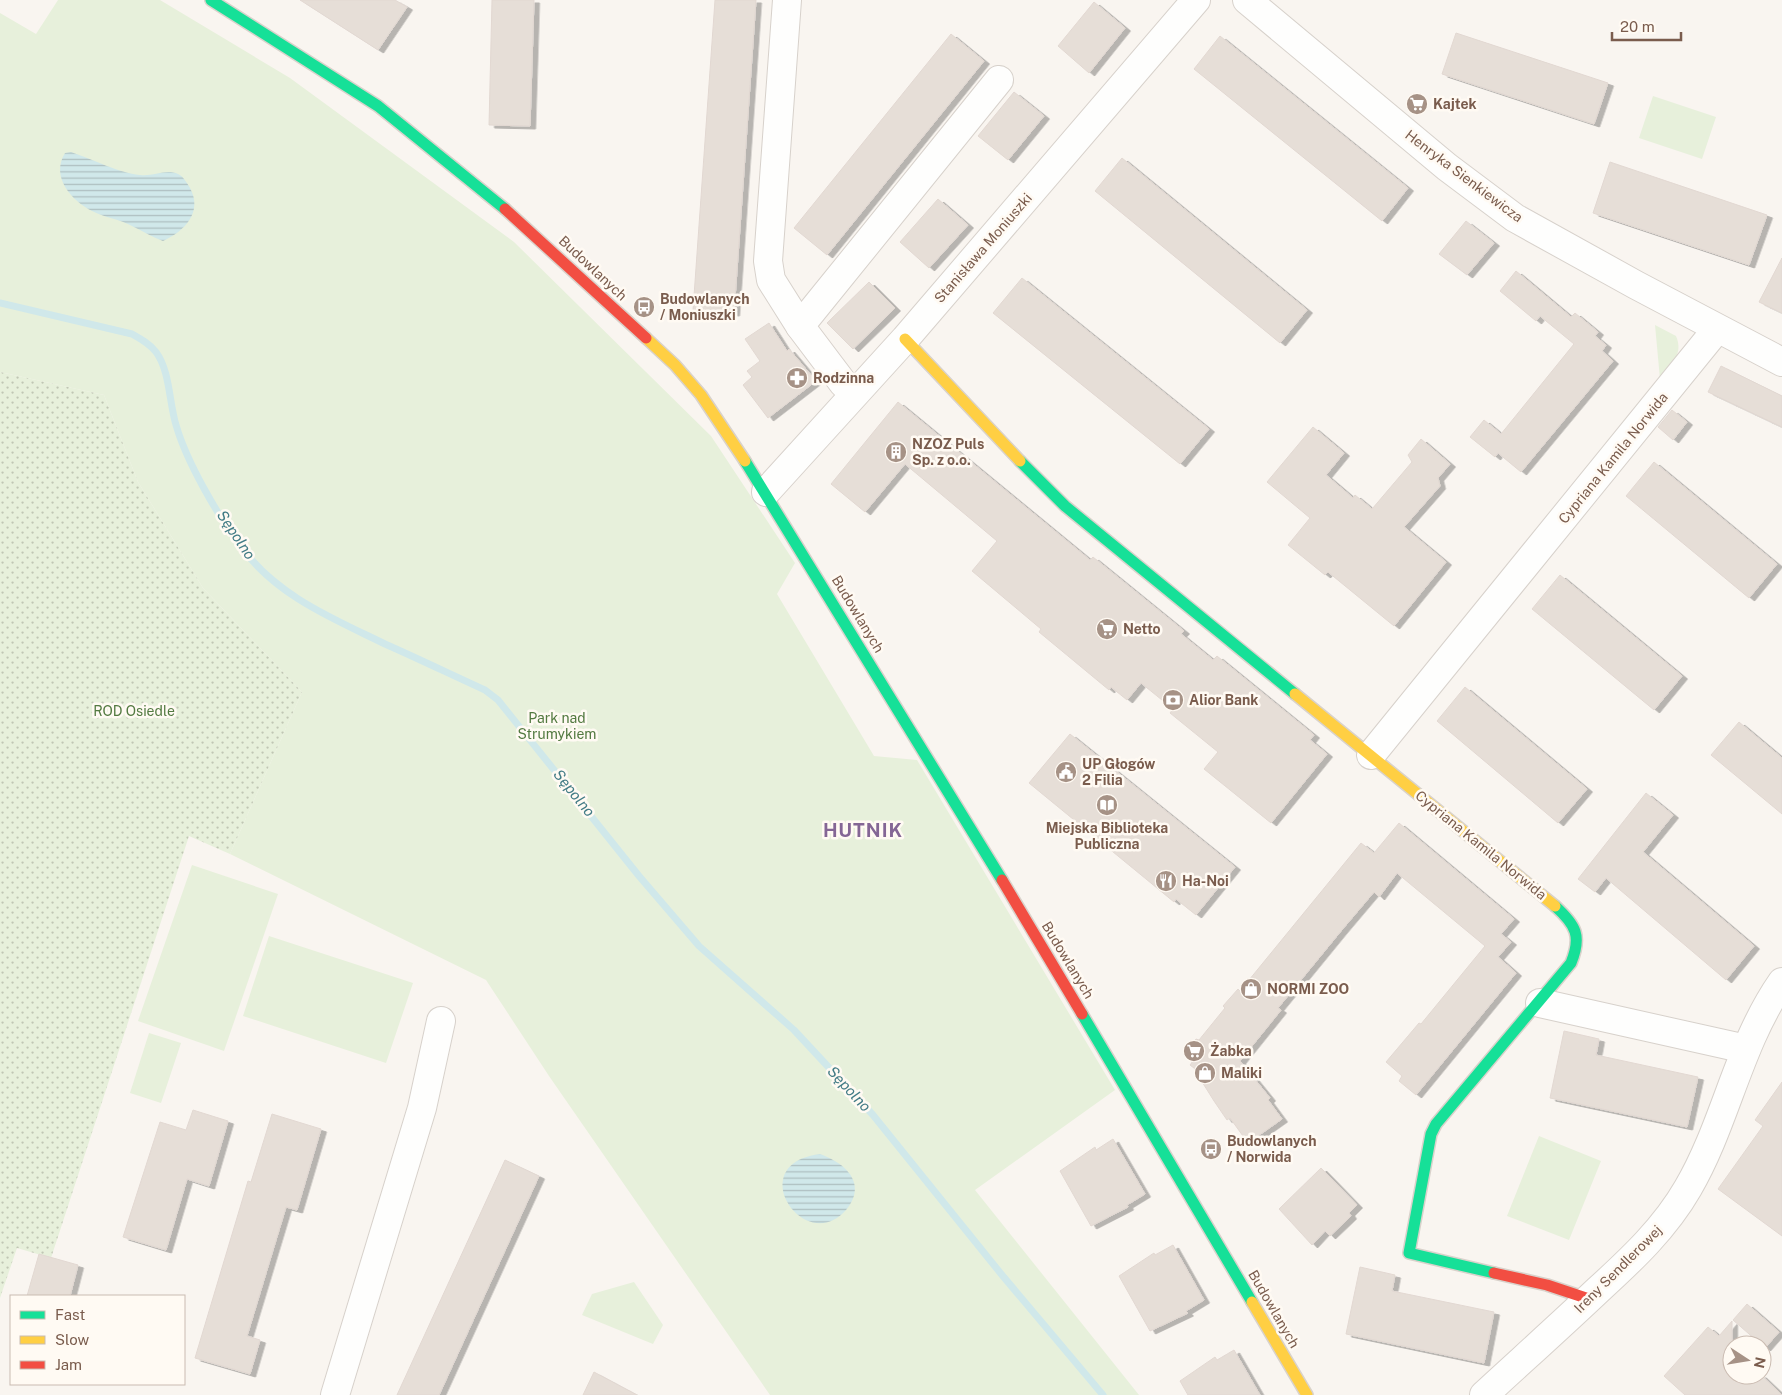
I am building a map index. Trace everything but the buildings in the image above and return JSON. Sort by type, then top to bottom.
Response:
[{"type":"street","name":"Budowlanych","points":[[212,0],[378,106],[446,159],[538,237],[675,365],[701,395],[766,492],[1112,1063],[1307,1395]]},
{"type":"street","points":[[787,0],[768,261],[772,280],[800,326],[843,384],[854,394]]},
{"type":"street","name":"Stanisława Moniuszki","points":[[766,492],[905,339],[1196,0]]},
{"type":"street","name":"Henryka Sienkiewicza","points":[[1247,0],[1447,167],[1515,218],[1717,329],[1782,362]]},
{"type":"street","points":[[800,326],[999,80]]},
{"type":"street","name":"Cypriana Kamila Norwida","points":[[1589,1299],[1547,1285],[1409,1253],[1431,1134],[1436,1124],[1571,963],[1576,951],[1578,936],[1574,926],[1558,909],[1371,755],[1717,329]]},
{"type":"street","points":[[905,339],[928,360],[1037,481],[1065,506],[1371,755]]},
{"type":"street","name":"Ireny Sendlerowej","points":[[1484,1395],[1589,1299],[1662,1228],[1688,1190],[1700,1166],[1746,1049],[1759,1020],[1782,982]]},
{"type":"street","points":[[1540,1002],[1746,1049]]},
{"type":"street","points":[[334,1395],[422,1108],[442,1021]]},
{"type":"green space","name":"Park nad Strumykiem","points":[[58,0],[160,0],[290,78],[514,242],[711,436],[795,563],[777,594],[874,756],[917,760],[1115,1090],[975,1190],[1139,1395],[770,1395],[549,1076],[486,980],[230,854],[302,692],[203,588],[138,482],[104,395],[0,372],[0,13],[36,34]]},
{"type":"green space","points":[[1653,96],[1716,117],[1702,159],[1639,138]]},
{"type":"green space","points":[[1655,325],[1676,336],[1678,342],[1675,359],[1660,379]]},
{"type":"green space","name":"ROD Osiedle","points":[[0,372],[104,395],[138,482],[203,588],[302,692],[230,854],[189,836],[51,1258],[17,1248],[0,1298]]},
{"type":"green space","points":[[192,865],[278,894],[224,1051],[138,1021]]},
{"type":"green space","points":[[269,936],[413,983],[386,1063],[243,1016]]},
{"type":"green space","points":[[149,1033],[181,1043],[161,1103],[130,1093]]},
{"type":"green space","points":[[1539,1136],[1601,1161],[1569,1240],[1507,1216]]},
{"type":"green space","points":[[634,1282],[663,1325],[653,1344],[582,1315],[592,1294]]},
{"type":"water","points":[[71,152],[132,174],[145,175],[173,172],[180,175],[188,184],[193,197],[193,213],[190,220],[178,232],[163,241],[84,207],[65,187],[60,171],[65,153]]},
{"type":"water","points":[[820,1154],[838,1163],[851,1175],[855,1191],[846,1210],[830,1221],[814,1222],[799,1216],[788,1203],[783,1189],[785,1174],[797,1161]]},
{"type":"waterway","name":"Sępolno","points":[[0,303],[132,334],[151,347],[161,360],[164,368],[176,425],[195,472],[223,521],[256,565],[272,580],[308,605],[385,644],[485,690],[498,700],[639,876],[699,946],[794,1030],[873,1115],[1002,1275],[1103,1395]]},
{"type":"traffic: fast","points":[[211,0],[378,106],[505,209]]},
{"type":"traffic: fast","points":[[745,461],[1002,880]]},
{"type":"traffic: fast","points":[[1020,461],[1065,506],[1295,694]]},
{"type":"traffic: fast","points":[[1494,1273],[1409,1253],[1431,1134],[1436,1124],[1571,963],[1576,945],[1575,931],[1568,919],[1555,906]]},
{"type":"traffic: fast","points":[[1082,1014],[1252,1302]]},
{"type":"traffic: slow","points":[[646,338],[675,365],[701,395],[745,461]]},
{"type":"traffic: slow","points":[[905,339],[1020,461]]},
{"type":"traffic: slow","points":[[1295,694],[1555,906]]},
{"type":"traffic: slow","points":[[1252,1302],[1307,1395]]},
{"type":"traffic: jam","points":[[505,209],[646,338]]},
{"type":"traffic: jam","points":[[1002,880],[1082,1014]]},
{"type":"traffic: jam","points":[[1494,1273],[1547,1285],[1589,1299]]},
{"type":"place","name":"Kajtek","points":[[1417,104]]},
{"type":"place","name":"Budowlanych / Moniuszki","points":[[644,307]]},
{"type":"place","name":"Rodzinna","points":[[797,378]]},
{"type":"place","name":"NZOZ Puls Sp. z o.o.","points":[[896,452]]},
{"type":"place","name":"Netto","points":[[1107,629]]},
{"type":"place","name":"Alior Bank","points":[[1173,700]]},
{"type":"place","name":"UP Głogów 2 Filia","points":[[1066,772]]},
{"type":"place","name":"Miejska Biblioteka Publiczna","points":[[1107,805]]},
{"type":"place","name":"Ha-Noi","points":[[1166,881]]},
{"type":"place","name":"NORMI ZOO","points":[[1251,989]]},
{"type":"place","name":"Żabka","points":[[1194,1051]]},
{"type":"place","name":"Maliki","points":[[1205,1073]]},
{"type":"place","name":"Budowlanych / Norwida","points":[[1211,1149]]},
{"type":"district","name":"HUTNIK","points":[[863,830]]}]
